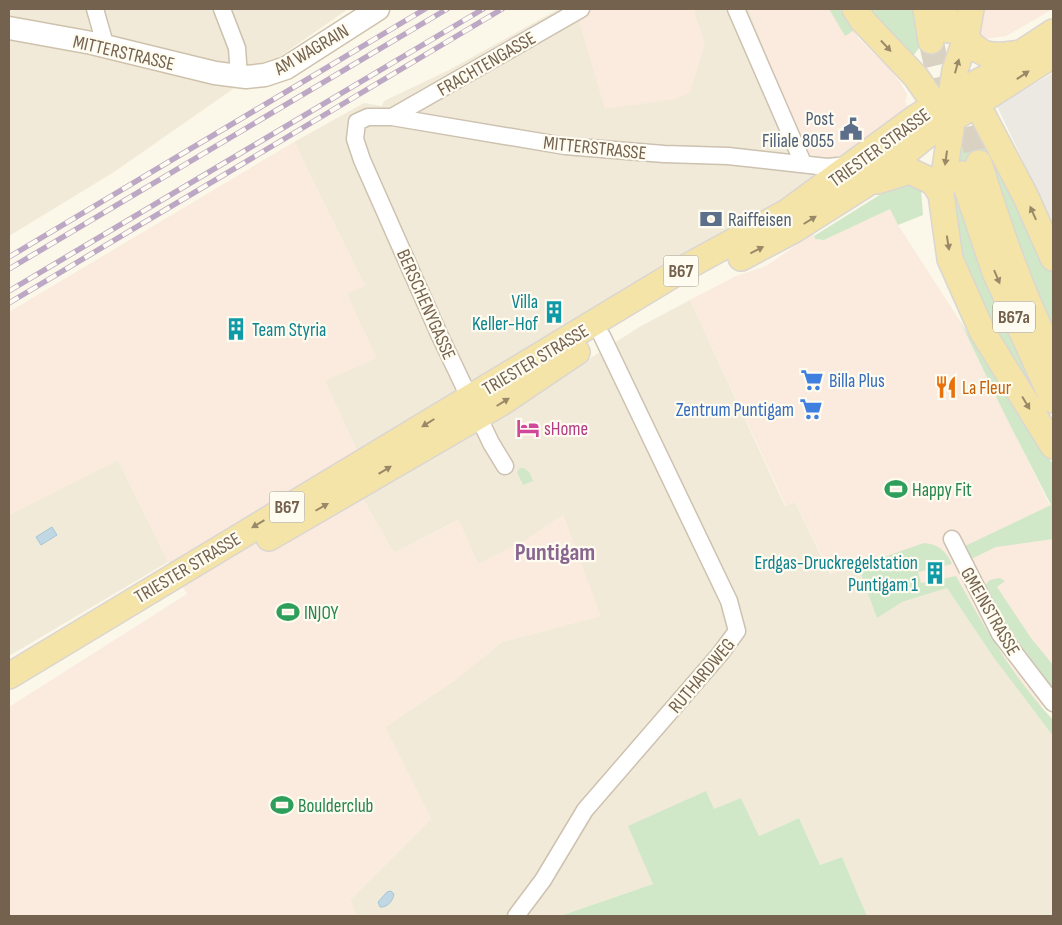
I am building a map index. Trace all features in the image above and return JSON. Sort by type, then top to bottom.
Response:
[{"type":"main road","points":[[855,9],[916,78],[954,106],[1021,186],[1053,258]]},
{"type":"main road","points":[[926,9],[947,29],[980,53],[988,56],[1020,53]]},
{"type":"main road","points":[[947,29],[972,9]]},
{"type":"main road","points":[[947,29],[955,70],[954,106],[941,194],[950,260],[982,331],[1053,446]]},
{"type":"main road","name":"TRIESTER STRASSE","points":[[9,693],[205,575],[474,407],[682,270],[859,175],[926,136],[954,106],[984,79],[1053,32]]},
{"type":"main road","name":"TRIESTER STRASSE","points":[[9,676],[474,407],[696,281],[794,230],[859,175],[915,118],[954,106],[1053,55]]},
{"type":"main road","name":"B67a","points":[[971,168],[988,224],[1002,290],[1053,400]]},
{"type":"main road","points":[[859,175],[910,171],[933,182],[941,194]]},
{"type":"main road","name":"B67a","points":[[988,224],[1053,356]]},
{"type":"street","points":[[95,9],[103,37],[102,45]]},
{"type":"street","points":[[222,9],[237,48],[239,77]]},
{"type":"street","name":"AM WAGRAIN","points":[[239,77],[265,75],[286,68],[378,9]]},
{"type":"street","name":"FRACHTENGASSE","points":[[392,117],[581,9]]},
{"type":"street","points":[[736,9],[803,163]]},
{"type":"street","name":"MITTERSTRASSE","points":[[9,28],[102,45],[239,77]]},
{"type":"street","name":"MITTERSTRASSE","points":[[355,139],[357,122],[368,117],[392,117],[565,146],[803,163],[827,166],[859,175]]},
{"type":"street","name":"BERSCHENYGASSE","points":[[355,139],[362,160],[474,407],[505,466]]},
{"type":"street","name":"RUTHARDWEG","points":[[521,913],[585,810],[737,632],[729,601],[602,336]]},
{"type":"street","name":"GMEINSTRASSE","points":[[952,539],[1000,634],[1053,703]]},
{"type":"shaded area","points":[[9,9],[348,9],[114,172],[9,236]]},
{"type":"shaded area","points":[[559,9],[575,9],[580,22],[705,44],[695,16],[695,9],[749,9],[817,184],[740,222],[699,250],[680,256],[657,268],[624,294],[358,453],[325,381],[347,293],[365,286],[294,142],[364,103],[382,106],[384,101],[449,70]]},
{"type":"shaded area","points":[[575,9],[695,9],[695,16],[705,43],[690,93],[676,99],[605,109]]},
{"type":"shaded area","points":[[749,9],[840,9],[859,39],[889,68],[899,81],[907,94],[905,101],[911,114],[817,184]]},
{"type":"shaded area","points":[[979,9],[1053,9],[1006,36],[978,40]]},
{"type":"shaded area","points":[[1053,73],[1053,224],[997,106]]},
{"type":"shaded area","points":[[294,142],[365,286],[347,294],[377,358],[325,381],[358,453],[362,497],[394,553],[459,520],[478,564],[526,540],[563,515],[601,616],[502,642],[455,680],[385,727],[431,819],[350,900],[357,916],[9,916],[9,707],[187,594],[168,562],[118,460],[9,515],[9,312]]},
{"type":"shaded area","points":[[890,208],[898,225],[960,321],[1053,512],[1053,701],[1032,709],[994,658],[947,588],[902,602],[877,618],[858,566],[831,574],[795,502],[786,506],[690,300],[736,276],[766,266],[813,234],[815,239],[824,240]]},
{"type":"shaded area","points":[[690,300],[785,506],[795,502],[830,574],[858,566],[877,617],[902,602],[947,588],[994,658],[1053,736],[1053,916],[867,916],[842,857],[820,865],[799,818],[759,836],[741,798],[653,884],[560,916],[357,916],[350,900],[431,819],[385,727],[455,680],[502,642],[600,616],[563,515],[526,540],[478,564],[458,520],[394,553],[362,497],[473,433],[641,326]]},
{"type":"shaded area","points":[[118,460],[168,562],[9,656],[9,515]]},
{"type":"green space","points":[[829,9],[840,9],[853,31],[845,36]]},
{"type":"green space","points":[[867,9],[914,9],[919,48],[911,59]]},
{"type":"green space","points":[[978,130],[1040,244],[1053,274],[1053,330],[1003,201],[956,188],[1017,351],[1053,420],[1053,433],[968,282],[951,215],[954,149]]},
{"type":"green space","points":[[904,182],[916,185],[921,190],[923,215],[898,225],[890,209],[824,240],[815,239],[814,236],[886,191]]},
{"type":"green space","points":[[960,321],[1021,420],[1053,464],[1053,539],[996,547],[971,559],[965,546],[1051,505]]},
{"type":"green space","points":[[520,468],[524,468],[530,473],[533,481],[523,485],[517,472]]},
{"type":"green space","points":[[924,543],[941,549],[952,564],[918,572],[921,583],[956,576],[988,633],[1012,669],[1038,704],[1053,720],[1053,736],[994,658],[947,588],[902,602],[877,618],[858,566]]},
{"type":"green space","points":[[1000,578],[1005,581],[997,587],[1031,638],[1053,665],[1053,688],[1016,639],[982,588],[990,580]]},
{"type":"green space","points":[[706,791],[714,809],[741,798],[759,836],[799,818],[820,865],[842,857],[867,916],[560,916],[653,884],[628,826]]},
{"type":"water","points":[[52,527],[57,535],[41,545],[36,537]]},
{"type":"water","points":[[391,891],[394,894],[391,901],[387,905],[380,907],[378,902],[387,892]]},
{"type":"tunnel","points":[[931,41],[948,116]]},
{"type":"tunnel","points":[[962,90],[979,163]]},
{"type":"railway","points":[[9,257],[425,9]]},
{"type":"railway","points":[[9,269],[447,9]]},
{"type":"railway","points":[[9,291],[483,9]]},
{"type":"railway","points":[[9,303],[502,9]]},
{"type":"place","name":"Post Filiale 8055","points":[[851,129]]},
{"type":"place","name":"Raiffeisen","points":[[711,219]]},
{"type":"place","name":"Villa Keller-Hof","points":[[554,312]]},
{"type":"place","name":"Team Styria","points":[[236,329]]},
{"type":"place","name":"Billa Plus","points":[[812,380]]},
{"type":"place","name":"La Fleur","points":[[946,387]]},
{"type":"place","name":"Zentrum Puntigam","points":[[811,409]]},
{"type":"place","name":"sHome","points":[[528,428]]},
{"type":"place","name":"Happy Fit","points":[[896,489]]},
{"type":"place","name":"Erdgas-Druckregelstation Puntigam 1","points":[[935,573]]},
{"type":"place","name":"INJOY","points":[[288,612]]},
{"type":"place","name":"Boulderclub","points":[[282,805]]},
{"type":"district","name":"Puntigam","points":[[555,552]]}]
